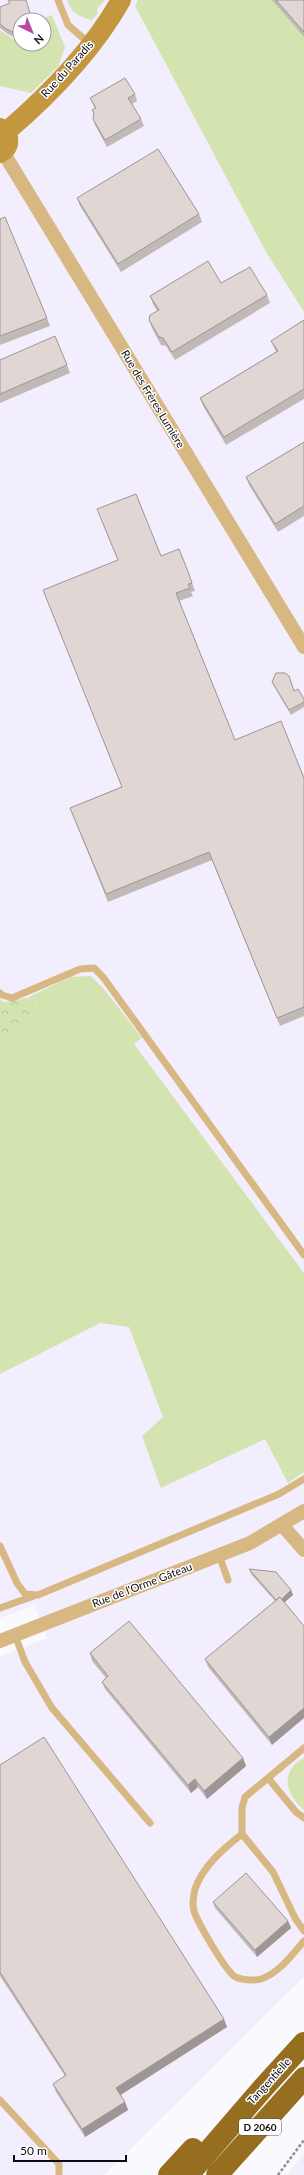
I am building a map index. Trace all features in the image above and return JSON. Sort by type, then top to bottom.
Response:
[{"type":"highway","name":"Tangentielle","points":[[188,2175],[304,2043]]},
{"type":"highway","name":"D 2060","points":[[217,2175],[304,2078]]},
{"type":"highway","points":[[169,2175],[207,2134],[263,2088]]},
{"type":"highway","points":[[231,2175],[304,2090]]},
{"type":"street","name":"Rue du Paradis","points":[[3,130],[40,99],[90,45],[112,16],[121,0]]},
{"type":"street","points":[[1,152],[9,142],[3,130]]},
{"type":"street","name":"Rue des Frères Lumière","points":[[1,152],[304,647]]},
{"type":"street","name":"Rue de l'Orme Gâteau","points":[[0,1641],[250,1543],[304,1511]]},
{"type":"street","points":[[282,1525],[304,1550]]},
{"type":"lane","points":[[58,0],[68,25],[90,45]]},
{"type":"lane","points":[[0,993],[12,998],[80,970],[94,968],[108,983],[304,1255]]},
{"type":"lane","points":[[0,1608],[38,1595],[279,1494],[304,1479]]},
{"type":"lane","points":[[0,1546],[17,1583],[25,1594],[38,1595]]},
{"type":"lane","points":[[220,1555],[228,1580]]},
{"type":"lane","points":[[15,1635],[25,1662],[52,1708],[150,1823]]},
{"type":"lane","points":[[304,1748],[245,1797],[242,1808],[242,1834],[273,1872],[304,1931]]},
{"type":"lane","points":[[268,1778],[296,1812],[304,1818]]},
{"type":"lane","points":[[242,1834],[220,1851],[206,1869],[195,1889],[193,1902],[195,1914],[226,1968],[235,1977],[259,1980],[272,1974],[304,1941]]},
{"type":"lane","points":[[0,2100],[59,2164],[59,2175]]},
{"type":"path","points":[[278,2175],[304,2140]]},
{"type":"shaded area","points":[[0,0],[138,0],[135,6],[266,252],[304,312],[304,1977],[104,2175],[0,2175],[0,1657],[47,1638],[34,1605],[0,1618]]},
{"type":"shaded area","points":[[304,2153],[304,2175],[287,2175]]},
{"type":"green space","points":[[67,0],[105,0],[97,9],[98,13],[92,20],[76,14]]},
{"type":"green space","points":[[138,0],[304,0],[304,312],[266,252],[135,6]]},
{"type":"green space","points":[[52,15],[65,47],[58,67],[31,93],[0,86],[0,30],[12,38],[12,52],[52,52]]},
{"type":"green space","points":[[91,976],[104,989],[142,1038],[134,1044],[304,1273],[304,1472],[288,1483],[265,1439],[161,1488],[142,1436],[163,1417],[129,1327],[100,1323],[0,1374],[0,1039],[33,1021],[35,1006],[27,998],[70,977]]},
{"type":"green space","points":[[27,998],[35,1006],[33,1021],[0,1039],[0,999],[3,1002]]},
{"type":"green space","points":[[304,1758],[304,1810],[292,1796],[288,1785],[288,1779],[293,1767]]},
{"type":"building","points":[[8,0],[26,0],[30,12],[12,12],[12,32],[0,24],[0,7],[10,3]]},
{"type":"building","points":[[276,0],[304,0],[304,32]]},
{"type":"building","points":[[125,78],[135,94],[128,98],[141,119],[105,140],[93,119],[94,113],[92,110],[96,108],[90,98]]},
{"type":"building","points":[[158,149],[199,214],[118,264],[77,198]]},
{"type":"building","points":[[5,217],[47,318],[0,336],[0,219]]},
{"type":"building","points":[[208,261],[221,283],[250,267],[267,295],[172,352],[163,338],[159,337],[149,320],[150,315],[159,310],[150,296]]},
{"type":"building","points":[[304,320],[304,389],[224,437],[200,398],[278,351],[271,341]]},
{"type":"building","points":[[55,336],[67,365],[0,394],[0,360]]},
{"type":"building","points":[[304,442],[304,506],[275,524],[246,477]]},
{"type":"building","points":[[136,494],[161,556],[179,549],[192,583],[188,584],[190,588],[176,593],[235,740],[281,721],[304,778],[304,1007],[277,1018],[209,852],[106,894],[70,808],[122,787],[43,590],[118,560],[97,509]]},
{"type":"building","points":[[276,673],[285,673],[289,676],[294,691],[298,689],[304,699],[304,702],[289,710],[272,682]]},
{"type":"building","points":[[249,1569],[276,1572],[291,1590],[282,1599],[280,1597],[276,1600]]},
{"type":"building","points":[[280,1597],[304,1626],[304,1708],[269,1737],[205,1659]]},
{"type":"building","points":[[129,1621],[243,1758],[204,1791],[195,1779],[188,1785],[102,1682],[108,1676],[90,1653]]},
{"type":"building","points":[[44,1737],[224,2019],[116,2088],[125,2102],[82,2129],[53,2084],[66,2075],[0,1972],[0,1765]]},
{"type":"building","points":[[246,1873],[288,1921],[255,1950],[213,1902]]}]
